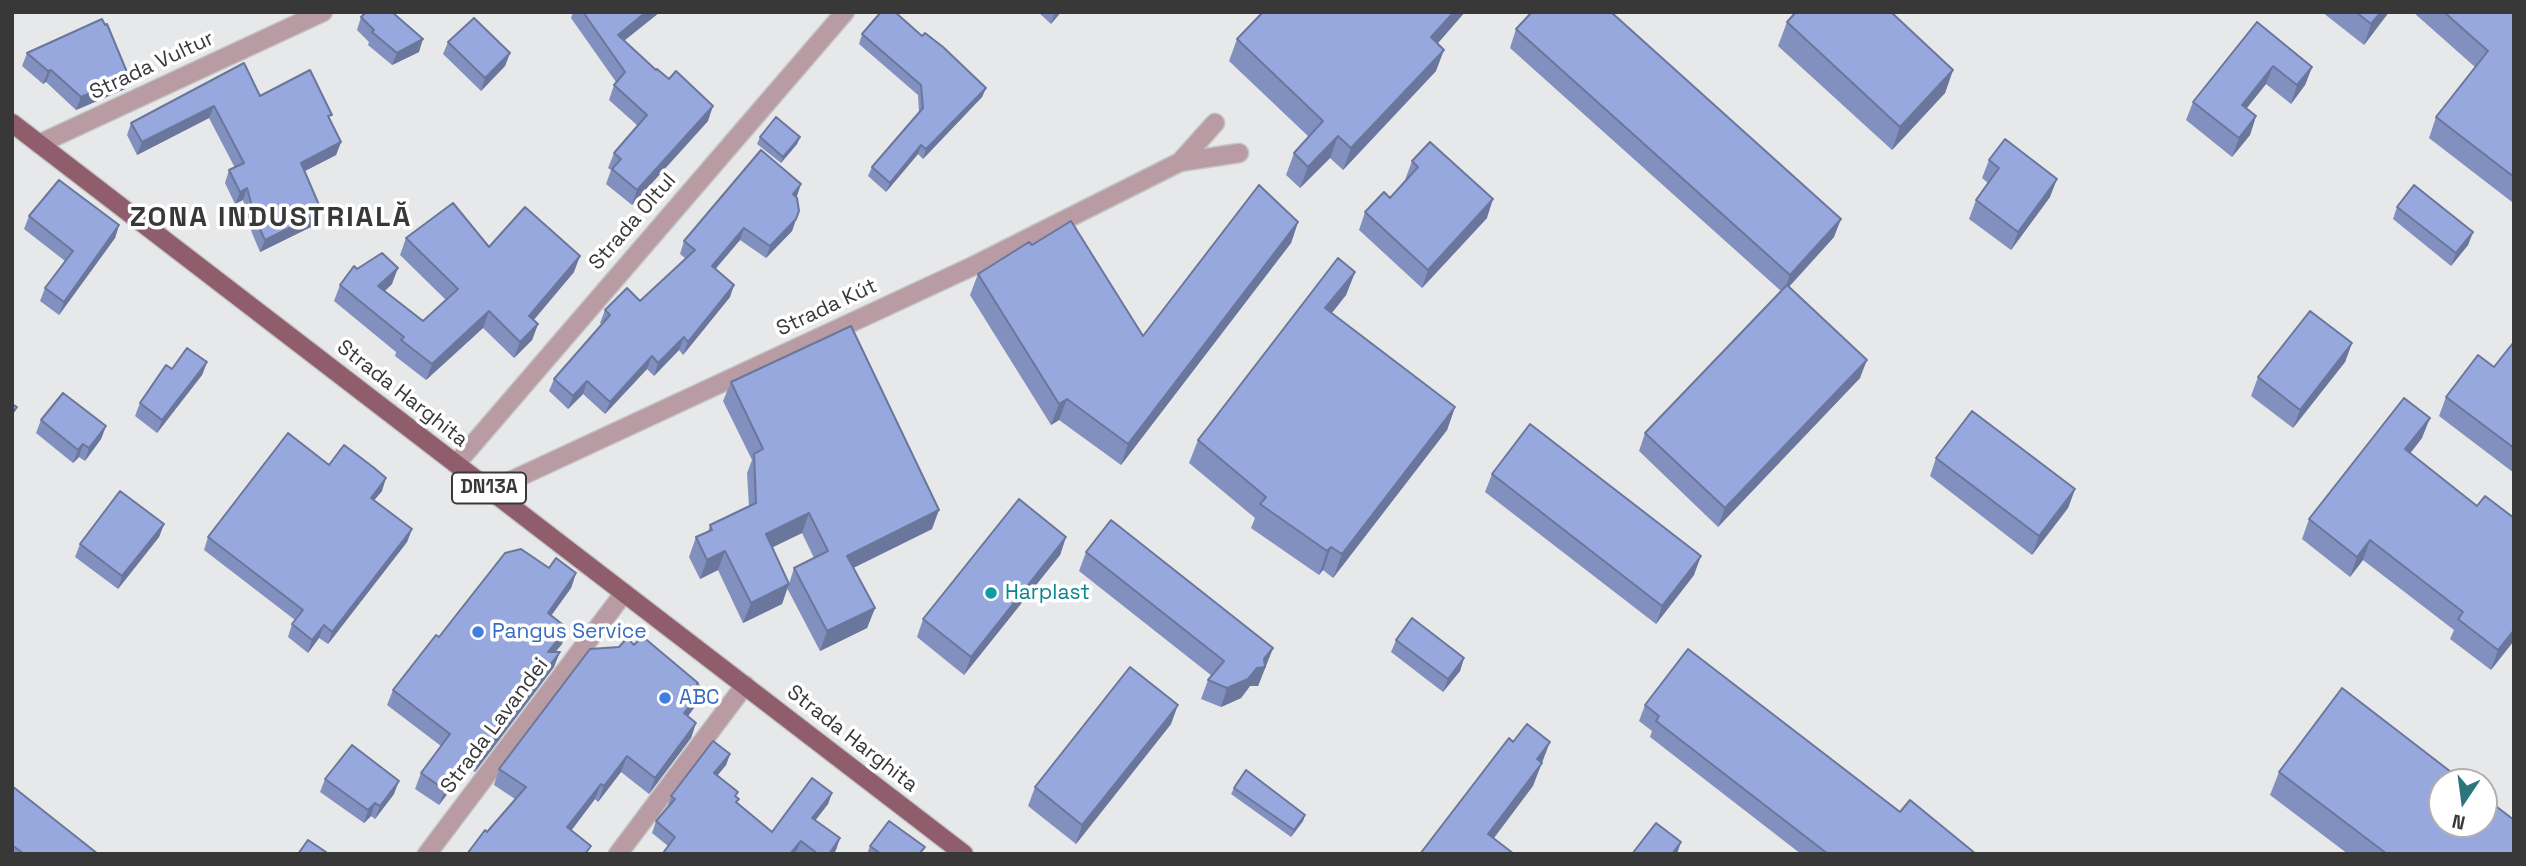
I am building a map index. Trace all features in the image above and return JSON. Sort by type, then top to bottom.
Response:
[{"type":"main road","name":"Strada Harghita","points":[[12,123],[964,854]]},
{"type":"street","name":"Strada Vultur","points":[[39,144],[323,12]]},
{"type":"street","name":"Strada Oltul","points":[[456,464],[845,12]]},
{"type":"street","name":"Strada Kút","points":[[1180,162],[1214,123]]},
{"type":"street","name":"Strada Kút","points":[[491,490],[971,267],[1180,162],[1239,153]]},
{"type":"street","name":"Strada Lavandei","points":[[427,854],[624,593]]},
{"type":"street","points":[[618,854],[745,685]]},
{"type":"building","points":[[366,12],[392,12],[423,39],[397,53],[372,32],[374,30],[361,17]]},
{"type":"building","points":[[583,12],[646,12],[618,35],[669,79],[676,71],[713,106],[637,190],[612,169],[621,159],[614,153],[647,115],[614,85],[625,72]]},
{"type":"building","points":[[881,12],[895,12],[922,36],[925,33],[986,88],[926,149],[921,145],[890,183],[872,167],[923,108],[921,85],[862,34]]},
{"type":"building","points":[[1263,12],[1454,12],[1431,37],[1444,50],[1351,148],[1338,136],[1308,167],[1294,153],[1323,121],[1237,39]]},
{"type":"building","points":[[1532,12],[1611,12],[1841,219],[1790,275],[1516,29]]},
{"type":"building","points":[[1796,12],[1891,12],[1953,70],[1900,127],[1787,22]]},
{"type":"building","points":[[2356,12],[2381,12],[2371,24]]},
{"type":"building","points":[[2444,12],[2514,12],[2514,177],[2436,117],[2488,51]]},
{"type":"building","points":[[474,18],[510,53],[485,78],[448,42]]},
{"type":"building","points":[[102,19],[105,25],[107,24],[129,77],[81,97],[27,53]]},
{"type":"building","points":[[2257,22],[2312,67],[2297,85],[2273,66],[2242,105],[2256,116],[2239,138],[2193,102]]},
{"type":"building","points":[[244,63],[260,96],[310,70],[332,115],[328,116],[341,142],[301,163],[322,212],[265,240],[256,221],[247,188],[240,192],[229,170],[244,163],[214,106],[142,142],[131,123]]},
{"type":"building","points":[[776,117],[800,137],[783,157],[760,137]]},
{"type":"building","points":[[2005,139],[2057,179],[2018,232],[1976,200],[1999,168],[1989,160]]},
{"type":"building","points":[[1430,142],[1493,199],[1428,270],[1365,212],[1384,192],[1390,198],[1418,167],[1412,161]]},
{"type":"building","points":[[761,150],[801,184],[793,194],[797,198],[799,211],[796,219],[770,246],[744,228],[712,266],[734,285],[688,342],[684,337],[658,363],[652,356],[610,402],[587,381],[573,396],[554,379],[610,315],[605,310],[627,288],[640,301],[695,250],[684,241]]},
{"type":"building","points":[[59,180],[119,225],[64,302],[45,288],[73,251],[29,216]]},
{"type":"building","points":[[1259,185],[1298,222],[1128,444],[1067,399],[1059,404],[978,274],[1029,242],[1032,245],[1071,221],[1143,336]]},
{"type":"building","points":[[2414,185],[2473,232],[2456,253],[2397,207]]},
{"type":"building","points":[[453,203],[489,247],[525,207],[580,256],[529,316],[538,324],[520,342],[489,311],[432,364],[401,340],[404,337],[340,285],[354,266],[357,269],[382,253],[398,268],[378,286],[423,321],[458,289],[406,238]]},
{"type":"building","points":[[1338,258],[1355,272],[1325,308],[1455,407],[1342,554],[1331,547],[1327,551],[1260,504],[1266,497],[1198,440]]},
{"type":"building","points":[[1787,285],[1867,360],[1725,508],[1645,433]]},
{"type":"building","points":[[2310,311],[2352,343],[2300,410],[2258,377]]},
{"type":"building","points":[[851,326],[939,510],[847,556],[875,608],[827,631],[794,568],[828,551],[809,513],[766,534],[789,584],[751,603],[725,551],[707,560],[696,537],[712,530],[710,525],[756,503],[754,454],[763,449],[731,382]]},
{"type":"building","points":[[2513,343],[2514,448],[2446,397],[2478,355],[2494,367]]},
{"type":"building","points":[[187,348],[207,362],[162,420],[140,403],[166,365],[172,369]]},
{"type":"building","points":[[63,393],[106,426],[89,448],[83,444],[78,450],[41,420]]},
{"type":"building","points":[[2404,398],[2430,418],[2405,449],[2477,506],[2485,496],[2514,518],[2514,630],[2498,650],[2458,619],[2463,612],[2370,540],[2357,557],[2309,519]]},
{"type":"building","points":[[1972,411],[2075,489],[2039,536],[1936,458]]},
{"type":"building","points":[[1530,424],[1701,556],[1662,606],[1492,474]]},
{"type":"building","points":[[288,433],[329,465],[344,445],[373,467],[386,478],[371,498],[412,529],[332,632],[324,625],[312,640],[292,624],[303,610],[208,537]]},
{"type":"building","points":[[120,491],[164,524],[122,576],[80,544]]},
{"type":"building","name":"Harplast","points":[[1019,499],[1066,537],[971,657],[923,619]]},
{"type":"building","points":[[1111,520],[1273,648],[1264,659],[1265,667],[1257,668],[1248,679],[1227,688],[1208,680],[1224,661],[1086,552]]},
{"type":"building","points":[[521,549],[549,568],[556,558],[576,573],[548,613],[567,628],[548,652],[560,652],[480,757],[473,752],[445,790],[421,773],[450,734],[393,690],[505,553]]},
{"type":"building","points":[[1412,618],[1464,658],[1448,679],[1396,640]]},
{"type":"building","points":[[642,636],[703,689],[684,713],[696,723],[655,778],[627,756],[604,786],[601,784],[567,827],[591,846],[585,854],[467,854],[485,830],[487,832],[526,787],[499,769],[590,649],[619,647],[627,638],[634,645]]},
{"type":"building","points":[[1688,649],[1900,812],[1910,800],[1976,854],[1828,854],[1656,721],[1659,716],[1645,705]]},
{"type":"building","points":[[1130,667],[1178,705],[1082,825],[1035,787]]},
{"type":"building","points":[[2342,688],[2446,768],[2428,768],[2428,838],[2498,838],[2498,808],[2514,820],[2514,854],[2387,854],[2279,772]]},
{"type":"building","points":[[1527,724],[1550,742],[1537,759],[1542,763],[1488,834],[1514,854],[1420,854],[1509,738],[1513,742]]},
{"type":"building","points":[[713,741],[730,754],[714,773],[738,792],[735,796],[739,799],[736,802],[772,832],[812,778],[832,793],[812,818],[840,838],[829,854],[818,854],[801,841],[790,854],[663,853],[675,837],[656,821],[675,799],[671,796]]},
{"type":"building","points":[[352,745],[399,781],[380,806],[375,803],[368,810],[325,779]]},
{"type":"building","points":[[1246,770],[1305,815],[1294,830],[1234,788]]},
{"type":"building","points":[[12,786],[98,854],[24,854],[12,845]]},
{"type":"building","points":[[889,821],[925,847],[919,854],[881,854],[870,846]]},
{"type":"building","points":[[1656,823],[1681,842],[1672,854],[1632,854]]},
{"type":"building","points":[[308,840],[326,852],[325,854],[298,854]]},
{"type":"place","name":"Harplast","points":[[991,593]]},
{"type":"place","name":"Pangus Service","points":[[478,632]]},
{"type":"place","name":"ABC","points":[[665,698]]},
{"type":"district","name":"ZONA INDUSTRIALĂ","points":[[271,218]]}]
